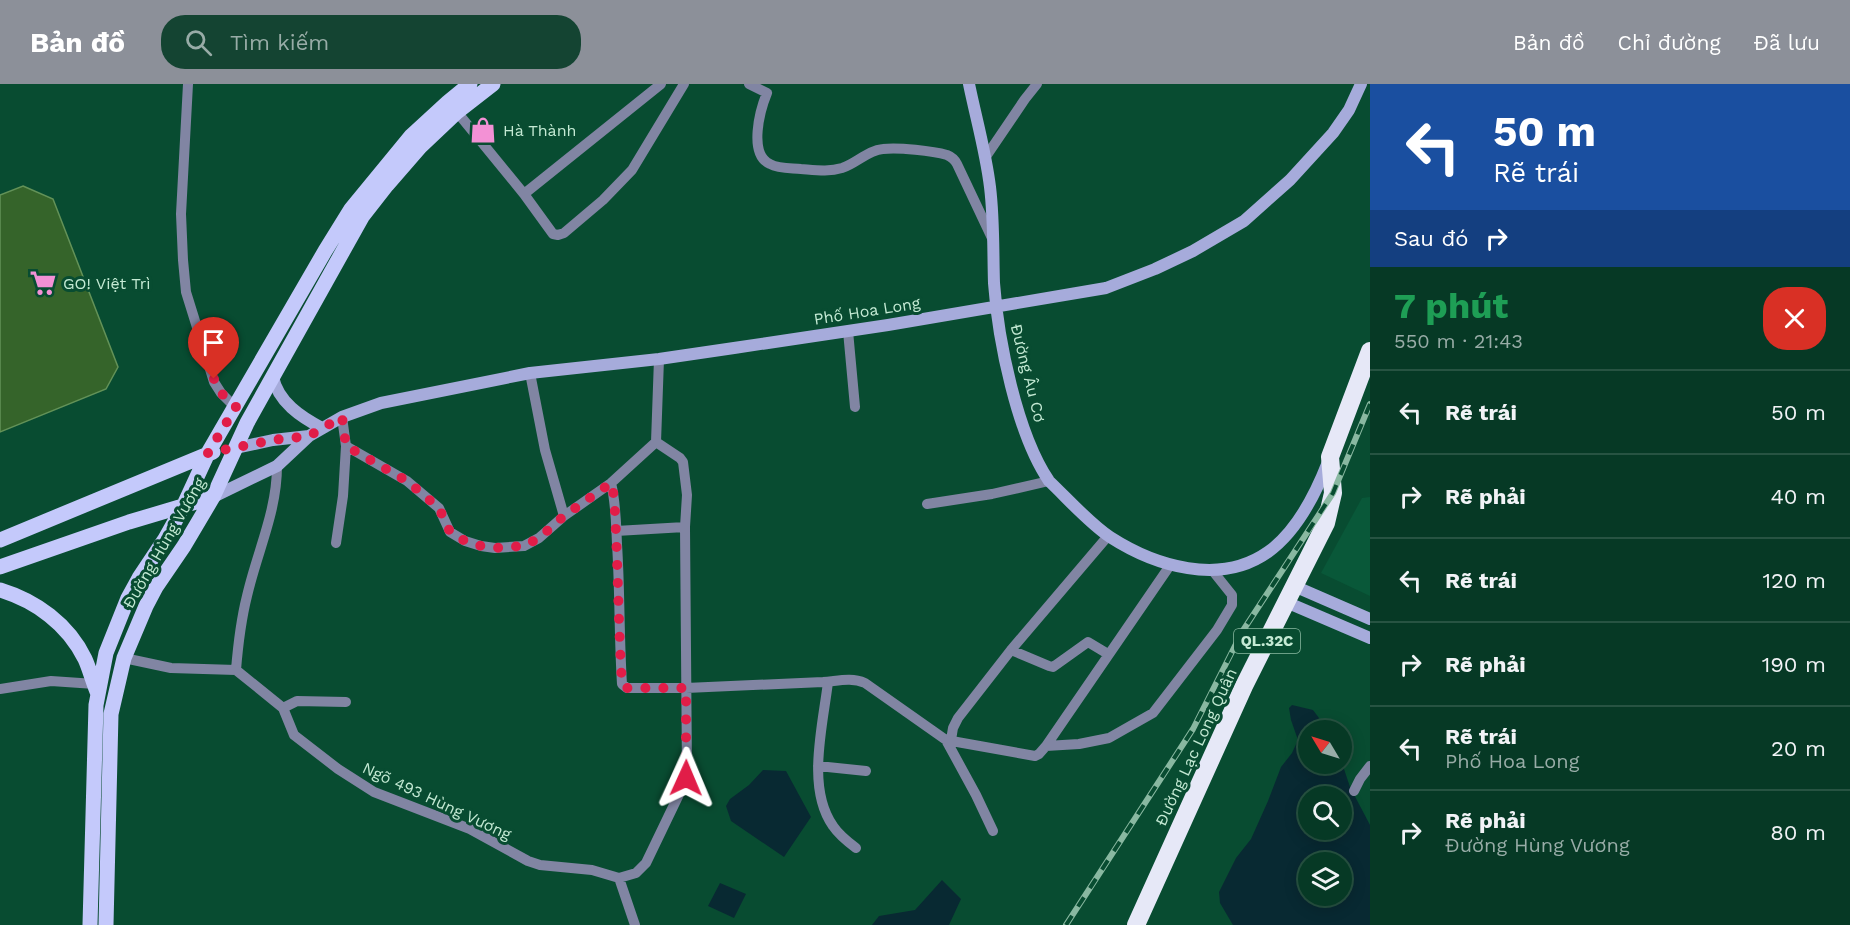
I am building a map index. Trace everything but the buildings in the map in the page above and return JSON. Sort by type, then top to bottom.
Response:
[{"type":"highway","name":"Đường Lạc Long Quân","points":[[1136,925],[1245,686],[1326,523],[1333,493],[1330,458],[1370,351]]},
{"type":"main road","name":"Đường Hùng Vương","points":[[90,925],[96,689],[119,618],[139,578],[183,507],[208,453],[351,209],[411,136],[470,84]]},
{"type":"main road","name":"Đường Hùng Vương","points":[[106,925],[110,720],[124,658],[156,587],[213,497],[247,423],[362,218],[420,147],[457,112],[493,84]]},
{"type":"main road","points":[[0,540],[208,453],[236,448]]},
{"type":"main road","points":[[0,567],[129,522],[213,497]]},
{"type":"main road","points":[[0,590],[32,603],[61,625],[81,652],[96,689],[115,696]]},
{"type":"street","points":[[188,84],[181,214],[186,292],[214,382],[221,393],[236,407]]},
{"type":"street","points":[[524,194],[661,84]]},
{"type":"street","points":[[457,112],[524,194],[553,234],[558,235],[564,233],[603,200],[632,170],[684,84]]},
{"type":"street","points":[[749,84],[767,93],[761,107],[757,147],[760,155],[769,164],[786,168],[828,171],[856,162],[873,151],[884,148],[915,150],[949,156],[957,164],[992,238]]},
{"type":"street","name":"Đường Âu Cơ","points":[[969,84],[990,188],[996,307],[1002,345],[1018,409],[1043,472],[1049,481],[1108,536],[1141,554],[1171,564],[1188,569],[1212,570],[1250,563],[1269,551],[1286,535],[1307,507],[1330,458]]},
{"type":"street","points":[[985,158],[1037,84]]},
{"type":"street","name":"Phố Hoa Long","points":[[213,497],[277,465],[309,436],[322,428],[342,417],[381,403],[530,373],[659,359],[848,332],[1106,288],[1155,269],[1244,221],[1290,180],[1333,133],[1349,110],[1361,84]]},
{"type":"street","points":[[848,332],[855,407]]},
{"type":"street","points":[[346,446],[407,481],[439,508],[450,532],[465,541],[495,548],[524,546],[539,538],[564,516],[611,483],[656,442],[659,359]]},
{"type":"street","points":[[530,373],[544,450],[564,516]]},
{"type":"street","points":[[273,377],[276,388],[287,403],[303,417],[322,428]]},
{"type":"street","points":[[336,543],[344,496],[346,446],[342,417]]},
{"type":"street","name":"Phố Hoa Long","points":[[236,448],[273,440],[309,436]]},
{"type":"street","points":[[635,925],[620,878],[636,873],[646,863],[686,778],[685,527],[687,495],[683,462],[656,442]]},
{"type":"street","points":[[124,658],[171,668],[236,670],[247,594],[273,506],[277,484],[277,465]]},
{"type":"street","points":[[927,504],[992,494],[1049,481]]},
{"type":"street","points":[[611,483],[614,496],[619,581],[622,684],[627,688],[686,688],[853,679],[865,683],[914,716],[940,737],[1035,756],[1046,746],[1171,564]]},
{"type":"street","points":[[616,531],[685,527]]},
{"type":"street","points":[[993,831],[948,740],[955,722],[1011,651],[1108,536]]},
{"type":"street","points":[[1046,746],[1079,744],[1109,738],[1153,713],[1217,630],[1232,605],[1232,595],[1212,570]]},
{"type":"street","points":[[1290,594],[1370,619]]},
{"type":"street","points":[[1290,594],[1370,638]]},
{"type":"street","points":[[1011,651],[1049,666],[1053,666],[1088,642],[1108,654]]},
{"type":"street","name":"Ngõ 493 Hùng Vương","points":[[236,670],[283,708],[294,735],[338,769],[374,792],[470,829],[528,861],[540,865],[592,870],[620,878]]},
{"type":"street","points":[[0,689],[51,681],[96,689]]},
{"type":"street","points":[[828,682],[818,766],[820,798],[833,827],[856,848]]},
{"type":"street","points":[[283,708],[297,701],[346,702]]},
{"type":"street","points":[[818,766],[866,771]]},
{"type":"street","points":[[1354,791],[1370,766]]},
{"type":"shaded area","points":[[1370,497],[1370,596],[1321,573],[1362,498]]},
{"type":"water","points":[[1292,705],[1313,710],[1320,720],[1298,720],[1298,740],[1289,708]]},
{"type":"water","points":[[1298,740],[1298,774],[1346,774],[1350,786],[1298,786],[1298,840],[1352,840],[1352,791],[1370,825],[1370,925],[1233,925],[1220,903],[1219,892],[1236,858],[1251,839],[1281,767],[1292,753]]},
{"type":"water","points":[[763,770],[786,771],[811,817],[784,857],[731,821],[726,806],[730,799],[749,785]]},
{"type":"water","points":[[942,880],[961,899],[949,925],[872,925],[879,916],[915,910]]},
{"type":"water","points":[[720,883],[746,894],[734,918],[708,906]]},
{"type":"railway","points":[[1066,925],[1193,729],[1242,632],[1333,493],[1370,404]]},
{"type":"place","name":"Hà Thành","points":[[483,130]]},
{"type":"place","name":"GO! Việt Trì","points":[[43,283]]},
{"type":"route","points":[[214,379],[221,393],[236,407],[208,453],[273,440],[309,436],[342,417],[346,446],[407,481],[439,508],[450,532],[465,541],[481,546],[510,548],[524,546],[539,538],[564,516],[611,483],[614,496],[619,581],[622,684],[627,688],[686,688],[686,778]]}]
